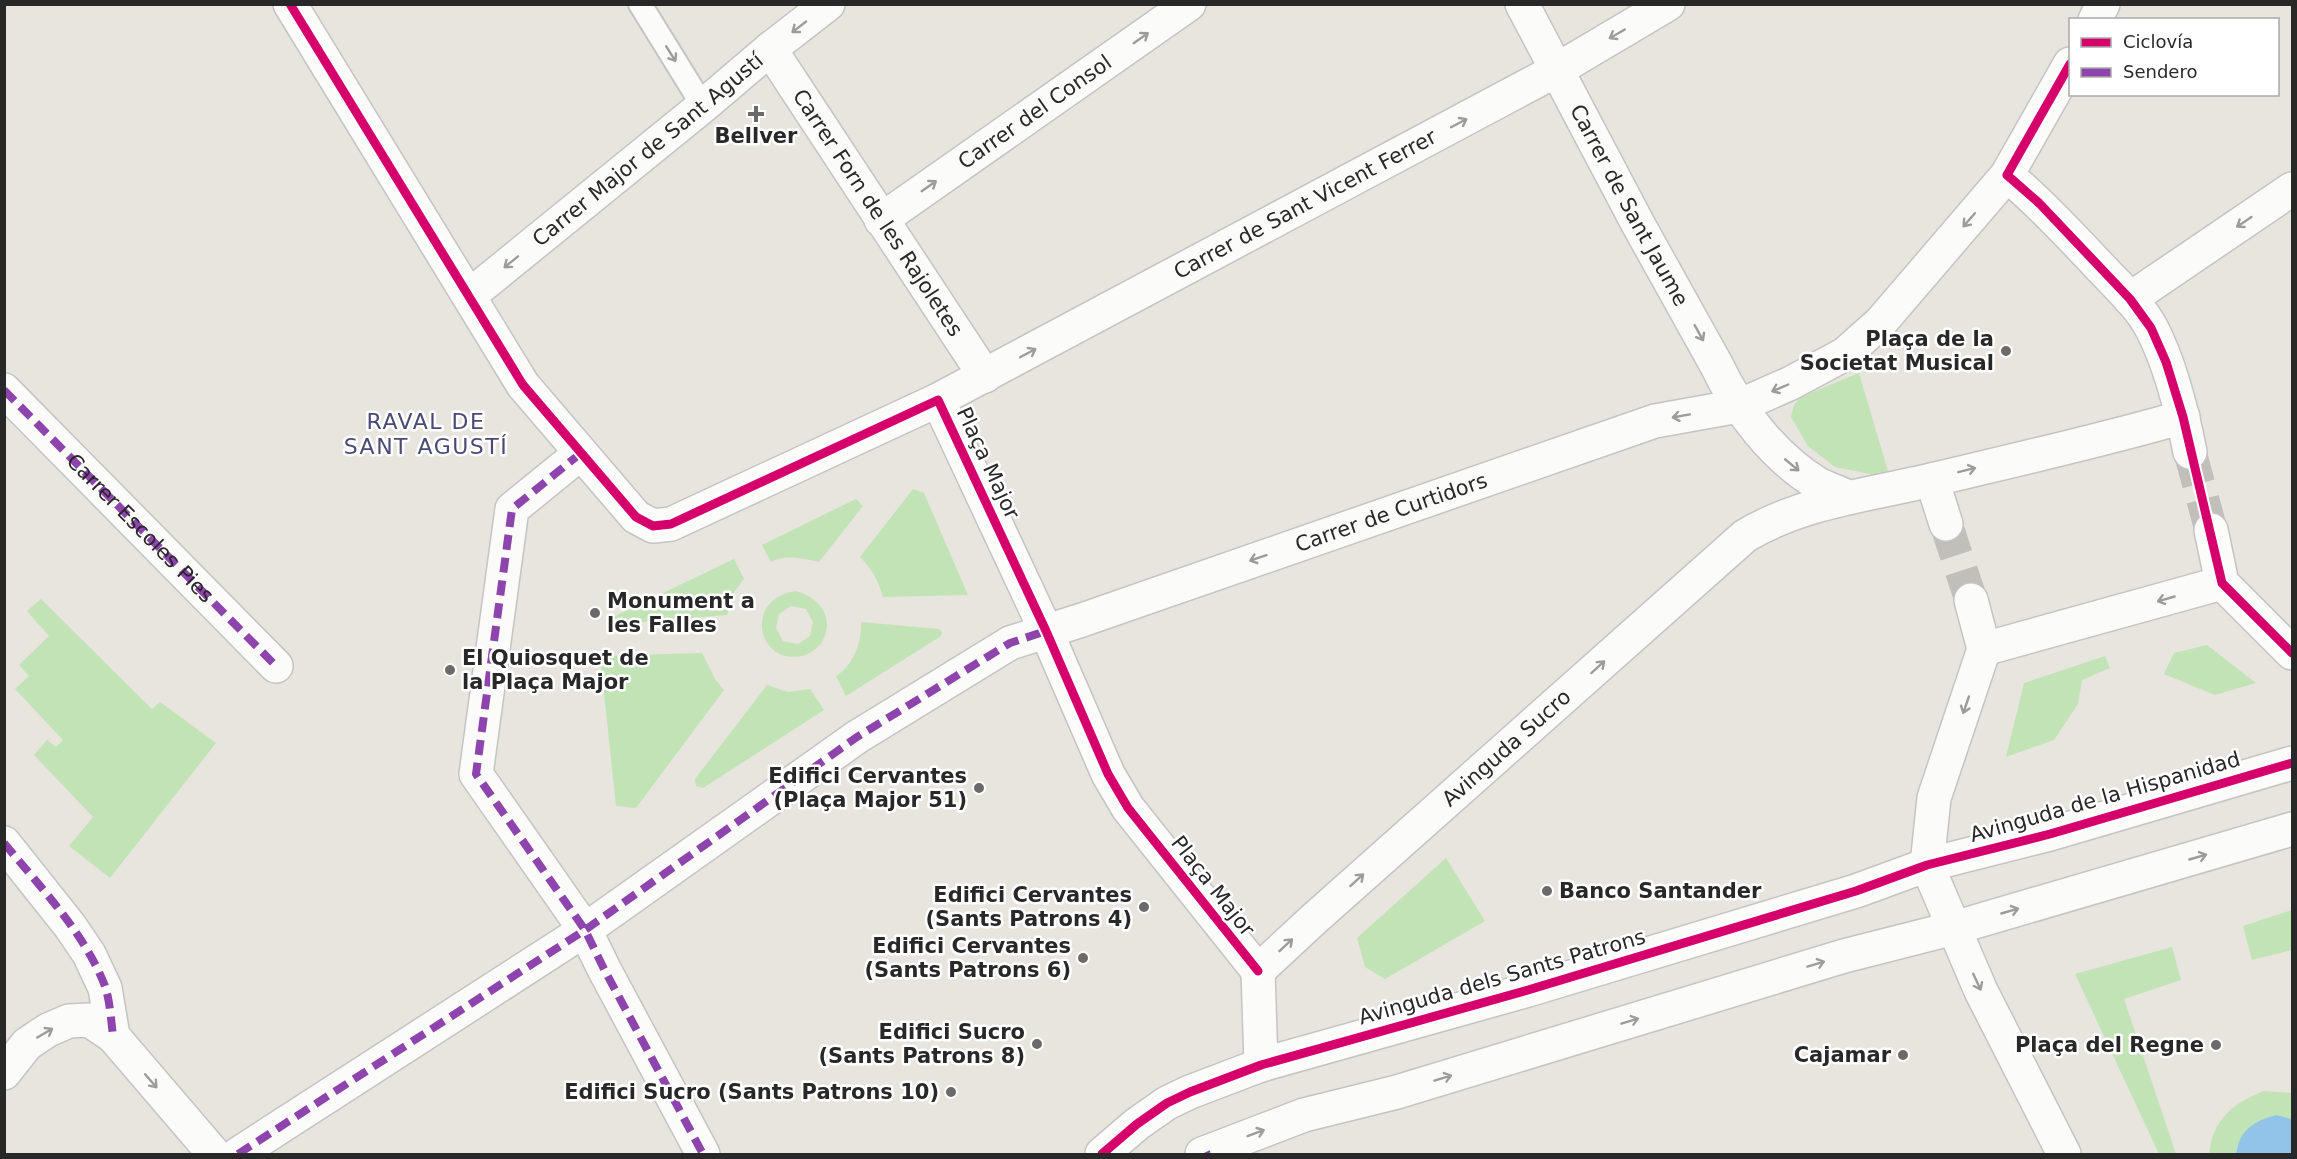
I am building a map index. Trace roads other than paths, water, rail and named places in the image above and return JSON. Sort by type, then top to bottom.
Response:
[{"type":"street","name":"Plaça Major","points":[[290,4],[523,385],[636,517],[653,526],[671,524],[938,400],[1046,631],[1108,774],[1128,808],[1258,971]]},
{"type":"street","name":"Carrer Major de Sant Agustí","points":[[469,296],[828,4]]},
{"type":"street","name":"Carrer de Sant Jaume","points":[[1522,4],[1728,390],[1739,406]]},
{"type":"street","name":"Carrer de Sant Vicent Ferrer","points":[[938,400],[1556,70],[1668,4]]},
{"type":"street","name":"Carrer del Consol","points":[[881,220],[1174,9]]},
{"type":"street","name":"Carrer Forn de les Rajoletes","points":[[770,49],[985,376]]},
{"type":"street","points":[[2069,66],[2007,175],[1881,322],[1845,354],[1791,383],[1739,406],[1783,457],[1820,484],[1848,496],[1932,480],[2183,417]]},
{"type":"street","points":[[2007,175],[2040,203],[2130,299],[2151,328],[2166,362],[2183,417],[2190,452]]},
{"type":"street","points":[[2130,299],[2292,189]]},
{"type":"street","name":"Carrer Escoles Pies","points":[[4,390],[276,666]]},
{"type":"street","name":"Carrer de Curtidors","points":[[238,1155],[585,930],[857,737],[1010,642],[1644,425],[1739,406]]},
{"type":"street","points":[[581,453],[512,509],[476,774],[585,930],[702,1155]]},
{"type":"street","points":[[1932,480],[1946,524]]},
{"type":"street","name":"Avinguda Sucro","points":[[1258,971],[1322,911],[1745,536],[1765,524],[1848,496]]},
{"type":"street","points":[[2211,530],[2222,583],[2292,653]]},
{"type":"street","points":[[1984,649],[2222,583]]},
{"type":"street","points":[[1971,600],[1984,649],[1934,798],[1927,864],[1981,991],[2064,1155]]},
{"type":"street","name":"Avinguda de la Hispanidad","points":[[1927,864],[2050,834],[2292,764]]},
{"type":"street","points":[[1205,1154],[1304,1115],[1397,1092],[1844,956],[1954,928],[2292,829]]},
{"type":"street","points":[[4,843],[70,926],[89,954],[105,988],[113,1036]]},
{"type":"street","name":"Avinguda dels Sants Patrons","points":[[1102,1155],[1137,1124],[1167,1103],[1261,1065],[1528,990],[1856,891],[1927,864]]},
{"type":"street","points":[[1258,971],[1261,1065]]},
{"type":"street","points":[[4,1073],[27,1044],[48,1030],[69,1022],[89,1020],[113,1036],[214,1155]]},
{"type":"lane","points":[[640,4],[703,106]]},
{"type":"water","points":[[2277,1115],[2292,1119],[2292,1154],[2236,1154],[2241,1138],[2249,1127]]},
{"type":"tunnel","points":[[2190,452],[2211,530]]},
{"type":"tunnel","points":[[1946,524],[1971,600]]},
{"type":"place","name":"Bellver","points":[[756,114]]},
{"type":"place","name":"Plaça de la Societat Musical","points":[[2006,351]]},
{"type":"place","name":"Monument a les Falles","points":[[595,613]]},
{"type":"place","name":"El Quiosquet de la Plaça Major","points":[[450,670]]},
{"type":"place","name":"Edifici Cervantes (Plaça Major 51)","points":[[979,788]]},
{"type":"place","name":"Banco Santander","points":[[1547,891]]},
{"type":"place","name":"Edifici Cervantes (Sants Patrons 4)","points":[[1144,907]]},
{"type":"place","name":"Edifici Cervantes (Sants Patrons 6)","points":[[1083,958]]},
{"type":"place","name":"Edifici Sucro (Sants Patrons 8)","points":[[1037,1044]]},
{"type":"place","name":"Plaça del Regne","points":[[2216,1045]]},
{"type":"place","name":"Cajamar","points":[[1903,1055]]},
{"type":"place","name":"Edifici Sucro (Sants Patrons 10)","points":[[951,1092]]},
{"type":"district","name":"RAVAL DE SANT AGUSTÍ","points":[[426,434]]}]
